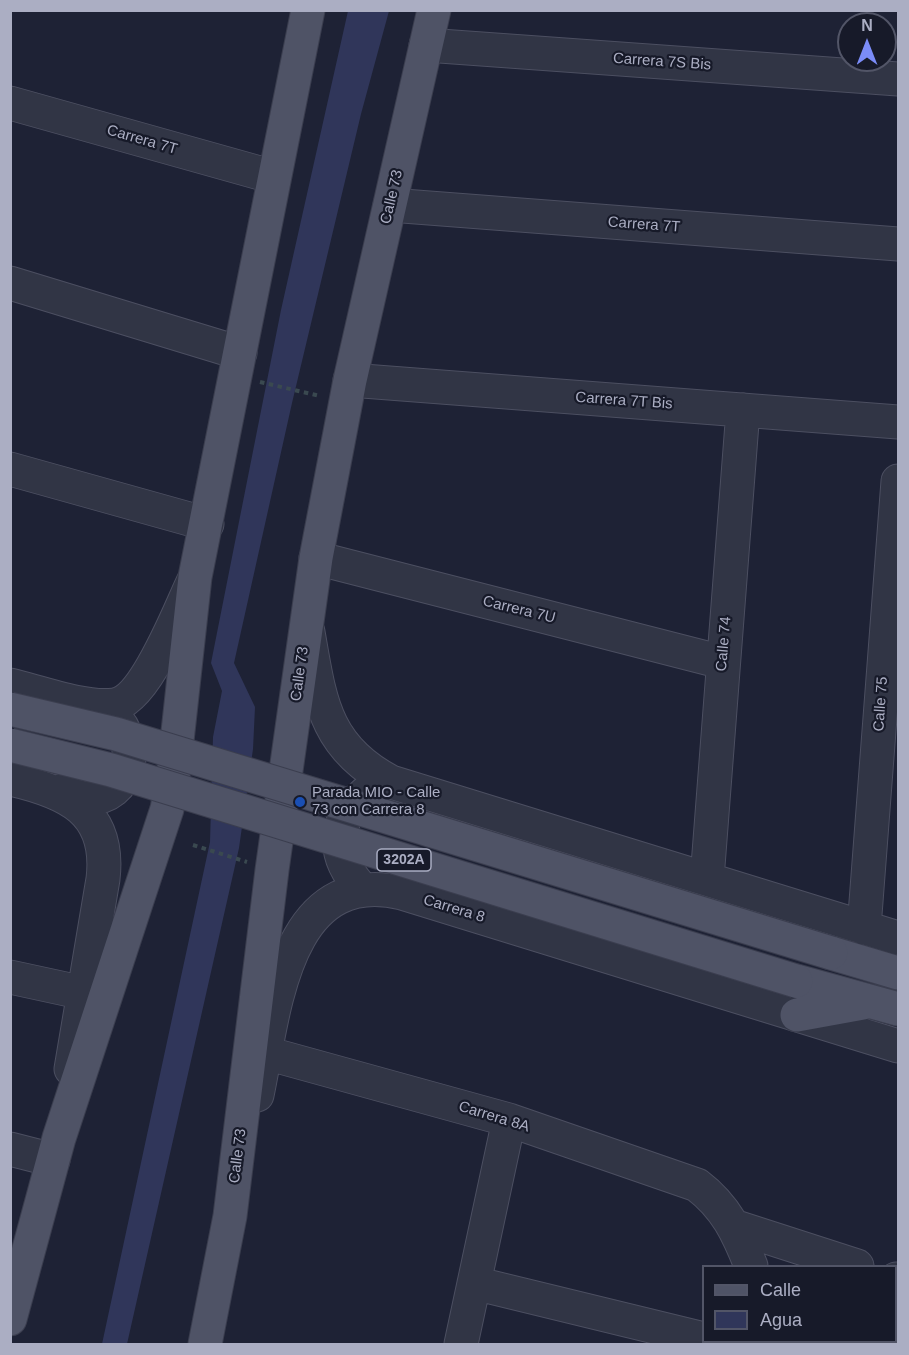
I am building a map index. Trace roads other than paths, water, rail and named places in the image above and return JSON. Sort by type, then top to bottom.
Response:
[{"type":"main road","points":[[11,1315],[56,1149],[167,809],[173,777],[195,577],[247,367],[274,177],[308,10]]},
{"type":"main road","name":"Calle 73","points":[[205,1344],[230,1216],[272,870],[316,558],[350,380],[434,10]]},
{"type":"main road","name":"3202A","points":[[10,709],[116,734],[898,973]]},
{"type":"main road","name":"3202A","points":[[10,745],[111,770],[884,1006]]},
{"type":"main road","points":[[796,1016],[884,1006]]},
{"type":"street","name":"Carrera 7S Bis","points":[[426,45],[898,79]]},
{"type":"street","name":"Carrera 7T","points":[[10,103],[274,177]]},
{"type":"street","name":"Carrera 7T","points":[[390,205],[898,244]]},
{"type":"street","points":[[10,284],[247,367]]},
{"type":"street","name":"Carrera 7T Bis","points":[[350,380],[898,422]]},
{"type":"street","name":"Calle 74","points":[[707,879],[743,410]]},
{"type":"street","points":[[10,469],[207,524]]},
{"type":"street","name":"Calle 75","points":[[864,928],[898,481]]},
{"type":"street","name":"Carrera 7U","points":[[316,558],[722,662]]},
{"type":"street","points":[[10,685],[74,700],[116,705],[134,694],[144,682],[195,577]]},
{"type":"street","points":[[306,626],[320,699],[328,722],[352,755],[391,782],[898,938]]},
{"type":"street","points":[[10,779],[87,798],[100,796],[120,781],[127,770],[130,745],[119,722],[110,713],[74,700]]},
{"type":"street","points":[[363,890],[349,876],[341,857],[339,837],[344,818],[355,801],[371,788],[391,782]]},
{"type":"street","points":[[10,1149],[56,1149],[103,879],[105,853],[99,831],[86,812],[49,788]]},
{"type":"street","name":"Carrera 8","points":[[230,1216],[286,962],[299,934],[328,905],[363,890],[389,890],[402,893],[898,1046]]},
{"type":"street","points":[[10,977],[84,993]]},
{"type":"street","name":"Carrera 8A","points":[[266,1053],[509,1120],[697,1185],[715,1198],[736,1227]]},
{"type":"street","points":[[461,1344],[509,1120]]},
{"type":"street","points":[[736,1227],[751,1265]]},
{"type":"street","points":[[736,1227],[855,1265]]},
{"type":"street","points":[[474,1283],[702,1339]]},
{"type":"water","points":[[348,11],[389,11],[361,114],[292,403],[234,663],[255,707],[253,749],[239,848],[127,1344],[102,1344],[210,842],[213,737],[222,691],[211,663],[281,310]]},
{"type":"place","name":"Parada MIO - Calle 73 con Carrera 8","points":[[300,802]]}]
